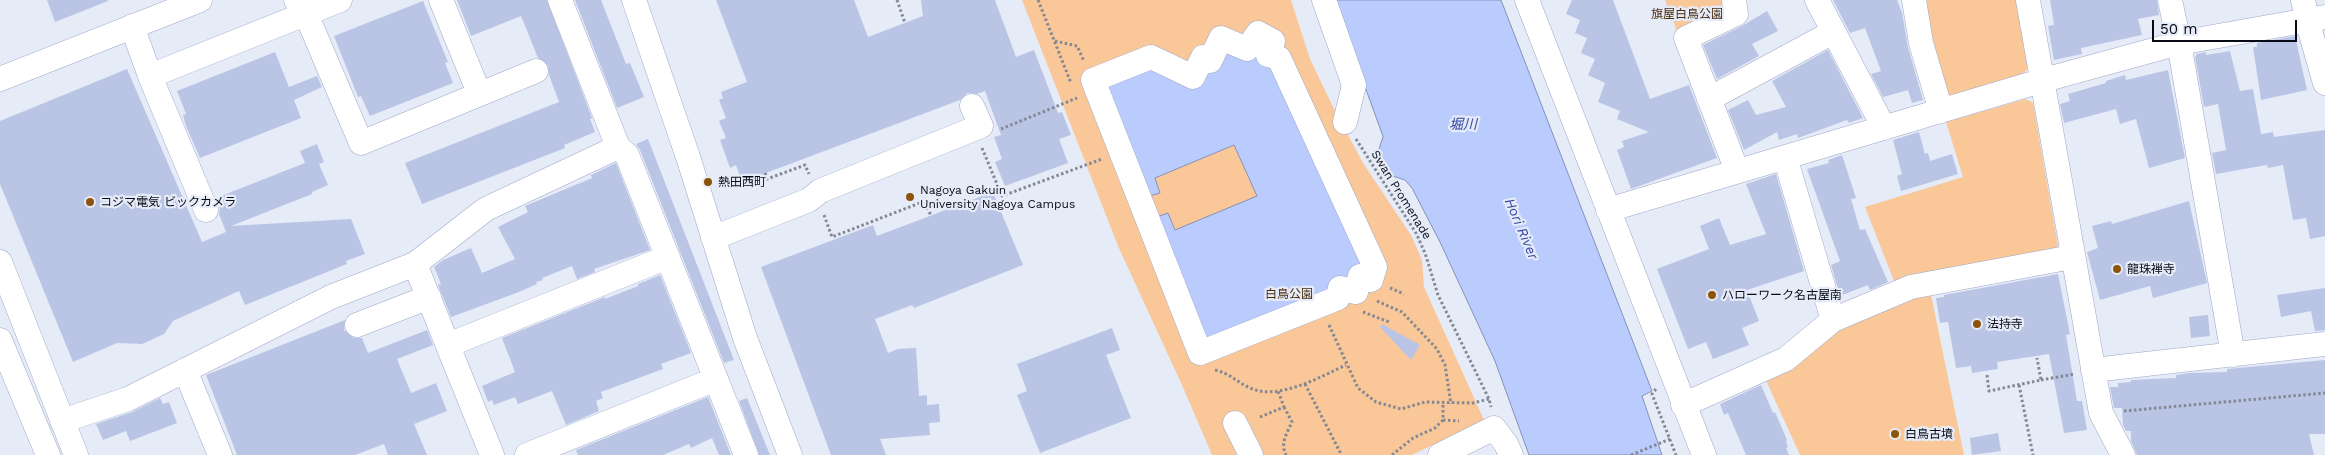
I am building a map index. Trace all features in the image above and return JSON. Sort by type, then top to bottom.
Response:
[{"type":"street","points":[[0,79],[200,0]]},
{"type":"street","points":[[150,76],[301,7],[340,0]]},
{"type":"street","points":[[442,0],[479,93]]},
{"type":"street","points":[[560,0],[618,147],[627,155],[746,455]]},
{"type":"street","points":[[634,0],[688,157],[745,338],[790,455]]},
{"type":"street","points":[[1324,0],[1354,85],[1345,122]]},
{"type":"street","points":[[1528,0],[1683,405],[1704,455]]},
{"type":"street","points":[[1734,0],[1736,14],[1686,38],[1737,171]]},
{"type":"street","points":[[1817,0],[1884,128]]},
{"type":"street","points":[[1914,0],[1920,42],[1941,111]]},
{"type":"street","points":[[2028,0],[2044,80],[2072,257],[2087,371],[2101,413],[2123,455]]},
{"type":"street","points":[[2170,0],[2233,355]]},
{"type":"street","points":[[301,7],[361,144],[479,93],[536,71]]},
{"type":"street","points":[[1608,210],[2044,80],[2179,43],[2312,12],[2325,83]]},
{"type":"street","points":[[132,26],[150,76],[206,210]]},
{"type":"street","points":[[1709,99],[1833,32]]},
{"type":"street","points":[[1258,33],[1273,41],[1268,55],[1279,58],[1302,107],[1375,267],[1371,280],[1360,276],[1356,292],[1340,288],[1338,298],[1200,353],[1093,80],[1151,57],[1194,77],[1203,57],[1210,61],[1221,38],[1247,49],[1258,33]]},
{"type":"street","points":[[713,238],[809,200],[820,191],[975,124]]},
{"type":"street","points":[[62,420],[128,399],[185,370],[217,362],[331,297],[415,264],[486,209],[618,147]]},
{"type":"street","points":[[1785,157],[1833,320]]},
{"type":"street","points":[[448,345],[668,257]]},
{"type":"street","points":[[1683,405],[1786,359],[1833,320],[1911,287],[2072,257]]},
{"type":"street","points":[[0,262],[76,455]]},
{"type":"street","points":[[415,264],[492,455]]},
{"type":"street","points":[[357,325],[428,297]]},
{"type":"street","points":[[0,340],[8,380],[48,455]]},
{"type":"street","points":[[2087,371],[2325,344]]},
{"type":"street","points":[[185,370],[220,455]]},
{"type":"street","points":[[527,455],[716,379]]},
{"type":"street","points":[[1235,423],[1251,455]]},
{"type":"street","points":[[1440,455],[1494,428],[1506,444],[1511,455]]},
{"type":"path","points":[[897,0],[906,23]]},
{"type":"path","points":[[1055,41],[1077,46],[1093,80]]},
{"type":"path","points":[[1077,98],[975,124],[1002,196],[1102,159]]},
{"type":"path","name":"Swan Promenade","points":[[1345,122],[1416,233],[1438,295],[1489,399],[1494,428]]},
{"type":"path","points":[[1356,292],[1402,312],[1438,349],[1446,365],[1451,404]]},
{"type":"path","points":[[1327,320],[1358,388],[1376,402],[1401,409],[1425,402],[1473,403],[1489,399]]},
{"type":"path","points":[[2037,358],[2041,380]]},
{"type":"path","points":[[1212,369],[1225,372],[1251,389],[1278,391],[1305,384],[1346,365]]},
{"type":"path","points":[[1987,375],[1989,391],[2087,371]]},
{"type":"path","points":[[1305,384],[1341,455]]},
{"type":"path","points":[[2019,385],[2033,455]]},
{"type":"path","points":[[1278,391],[1292,422],[1284,439],[1283,449],[1286,455]]},
{"type":"path","points":[[2101,413],[2325,393]]},
{"type":"path","points":[[1652,394],[1676,455]]},
{"type":"path","points":[[1392,455],[1413,438],[1425,433],[1443,420],[1443,403]]},
{"type":"path","points":[[1260,417],[1284,407]]},
{"type":"path","points":[[1631,455],[1670,439]]},
{"type":"green space","name":"白鳥公園","points":[[1022,0],[1291,0],[1310,59],[1333,107],[1363,163],[1411,235],[1422,260],[1424,287],[1484,420],[1412,455],[1212,455],[1118,246]]},
{"type":"green space","name":"旗屋白鳥公園","points":[[1665,0],[1728,0],[1729,5],[1678,34]]},
{"type":"green space","points":[[1920,0],[2016,0],[2028,68],[2022,75],[1949,96],[1941,92]]},
{"type":"green space","points":[[2026,99],[2033,103],[2058,246],[2053,253],[1896,286],[1865,207],[1963,177],[1946,122]]},
{"type":"green space","points":[[1930,290],[1964,455],[1800,455],[1764,376],[1835,325]]},
{"type":"water","name":"堀川","points":[[1334,0],[1501,0],[1652,391],[1642,396],[1662,455],[1529,455],[1495,361],[1440,242],[1412,188],[1405,180],[1386,174],[1376,158],[1383,137]]},
{"type":"water","points":[[1224,42],[1277,61],[1370,267],[1333,294],[1201,346],[1151,219],[1168,213],[1175,230],[1257,196],[1234,145],[1155,178],[1160,193],[1143,198],[1097,82],[1151,61],[1195,82]]},
{"type":"building","points":[[47,0],[108,0],[108,1],[55,22]]},
{"type":"building","points":[[457,0],[547,0],[592,118],[590,119],[595,132],[564,145],[565,148],[422,204],[405,163],[559,102],[549,75],[548,65],[538,58],[521,16],[471,36]]},
{"type":"building","points":[[575,0],[601,0],[626,64],[630,63],[644,97],[617,108]]},
{"type":"building","points":[[716,0],[854,0],[868,37],[923,16],[921,0],[995,0],[1016,57],[1034,50],[1058,113],[1062,112],[1071,135],[1059,139],[1068,163],[1005,186],[995,162],[1002,159],[994,137],[1001,135],[985,91],[977,94],[967,93],[960,100],[742,182],[736,165],[730,168],[720,140],[726,138],[719,121],[726,118],[719,100],[723,98],[721,92],[747,82]]},
{"type":"building","points":[[1572,0],[1613,0],[1650,99],[1689,85],[1717,158],[1631,189],[1617,150],[1624,147],[1622,141],[1649,132],[1617,119],[1620,111],[1598,102],[1605,83],[1588,75],[1595,59],[1581,53],[1587,38],[1575,33],[1580,20],[1566,14]]},
{"type":"building","points":[[1833,0],[1897,0],[1902,13],[1908,47],[1923,100],[1912,103],[1908,90],[1883,97],[1871,74],[1881,71],[1865,28],[1850,33]]},
{"type":"building","points":[[2050,0],[2157,0],[2159,15],[2138,19],[2142,35],[2081,48],[2082,54],[2054,60],[2048,26],[2054,25]]},
{"type":"building","points":[[423,1],[448,62],[445,63],[453,83],[370,116],[361,96],[358,97],[334,36]]},
{"type":"building","points":[[1767,11],[1778,31],[1752,44],[1759,56],[1717,79],[1703,45],[1742,26]]},
{"type":"building","points":[[2295,36],[2307,90],[2261,100],[2253,47],[2257,47],[2257,43]]},
{"type":"building","points":[[1828,50],[1863,118],[1849,123],[1847,120],[1798,138],[1797,134],[1779,140],[1777,132],[1744,150],[1728,110],[1748,100],[1756,115],[1786,107],[1772,81]]},
{"type":"building","points":[[2230,51],[2240,91],[2253,89],[2261,134],[2273,132],[2274,137],[2325,130],[2325,236],[2310,239],[2306,218],[2293,220],[2283,165],[2268,168],[2267,165],[2216,174],[2212,153],[2226,150],[2218,104],[2204,107],[2195,57],[2197,54],[2206,52],[2206,55]]},
{"type":"building","points":[[275,52],[289,87],[317,76],[322,87],[294,100],[301,118],[200,158],[186,126],[183,115],[186,114],[177,91]]},
{"type":"building","points":[[127,69],[202,242],[226,232],[219,214],[220,208],[216,198],[305,163],[300,151],[317,144],[324,162],[319,164],[328,185],[312,192],[312,194],[231,226],[351,219],[365,254],[346,261],[347,264],[245,305],[239,291],[173,321],[164,334],[142,344],[117,343],[73,362],[0,184],[0,121]]},
{"type":"building","points":[[2168,70],[2185,158],[2149,168],[2136,119],[2120,124],[2116,109],[2064,123],[2060,104],[2070,101],[2068,94],[2106,83],[2106,81],[2125,75],[2126,80]]},
{"type":"building","points":[[1919,132],[1925,154],[1928,153],[1930,161],[1952,154],[1958,174],[1901,191],[1897,176],[1902,174],[1893,140]]},
{"type":"building","points":[[648,139],[734,360],[724,363],[636,144]]},
{"type":"building","points":[[1842,155],[1856,198],[1851,199],[1860,230],[1865,229],[1888,282],[1870,290],[1868,285],[1840,296],[1831,265],[1840,261],[1807,169],[1829,163],[1828,160]]},
{"type":"building","points":[[616,163],[650,250],[594,269],[595,272],[577,279],[572,266],[542,278],[543,280],[536,282],[537,284],[519,292],[451,317],[438,285],[441,284],[434,267],[443,260],[471,248],[482,273],[515,259],[498,227],[528,212],[525,206],[592,178],[591,175]]},
{"type":"building","points":[[1776,174],[1804,271],[1747,290],[1759,321],[1742,328],[1749,345],[1713,359],[1706,342],[1688,349],[1657,269],[1709,249],[1700,226],[1719,218],[1730,245],[1766,234],[1746,184]]},
{"type":"building","points":[[993,192],[1023,265],[914,308],[912,305],[875,319],[888,353],[898,349],[916,348],[919,396],[927,395],[927,405],[939,404],[940,422],[929,423],[930,435],[880,439],[886,455],[831,455],[761,267],[873,225],[877,236]]},
{"type":"building","points":[[2189,201],[2207,283],[2153,298],[2150,286],[2100,300],[2087,252],[2098,248],[2092,226],[2111,221],[2112,224]]},
{"type":"building","points":[[2058,274],[2070,334],[2066,335],[2077,401],[2082,401],[2087,430],[2064,433],[2049,354],[1997,362],[1998,369],[1972,373],[1971,366],[1956,368],[1948,322],[1940,323],[1936,298]]},
{"type":"building","points":[[660,275],[691,353],[661,364],[663,369],[601,392],[603,398],[596,401],[599,411],[566,425],[552,391],[518,404],[515,397],[494,405],[492,400],[488,402],[482,386],[515,372],[502,338],[605,297],[605,299],[638,286],[638,284]]},
{"type":"building","points":[[2325,288],[2325,330],[2315,331],[2311,311],[2281,317],[2277,295]]},
{"type":"building","points":[[2208,315],[2210,336],[2191,338],[2189,317]]},
{"type":"building","points":[[345,320],[344,330],[354,338],[362,338],[368,353],[427,330],[433,345],[397,359],[411,393],[436,383],[447,411],[414,424],[427,455],[388,455],[384,444],[355,455],[237,455],[206,375]]},
{"type":"building","points":[[1382,324],[1420,345],[1411,360],[1380,327]]},
{"type":"building","points":[[1112,328],[1120,350],[1106,355],[1131,418],[1040,453],[1017,395],[1027,391],[1017,364]]},
{"type":"building","points":[[2325,360],[2325,434],[2309,434],[2314,455],[2137,455],[2131,441],[2131,431],[2126,431],[2123,425],[2122,408],[2114,408],[2110,387],[2118,387],[2118,383],[2131,382],[2131,380],[2176,378],[2176,375],[2189,373],[2227,372],[2227,369]]},
{"type":"building","points":[[1761,385],[1787,440],[1788,447],[1786,448],[1789,455],[1746,455],[1728,413],[1724,415],[1720,404]]},
{"type":"building","points":[[708,397],[731,455],[719,455],[712,438],[691,448],[689,444],[663,455],[578,455],[576,450]]},
{"type":"building","points":[[160,398],[163,404],[169,402],[177,423],[130,441],[126,431],[103,440],[96,424],[132,412]]},
{"type":"building","points":[[747,398],[770,455],[759,455],[739,401]]},
{"type":"building","points":[[1998,433],[2001,451],[1972,455],[1970,438]]},
{"type":"place","name":"熱田西町","points":[[708,182]]},
{"type":"place","name":"Nagoya Gakuin University Nagoya Campus","points":[[910,197]]},
{"type":"place","name":"コジマ電気 ビックカメラ","points":[[90,202]]},
{"type":"place","name":"龍珠禅寺","points":[[2117,269]]},
{"type":"place","name":"ハローワーク名古屋南","points":[[1712,295]]},
{"type":"place","name":"法持寺","points":[[1977,324]]},
{"type":"place","name":"白鳥古墳","points":[[1895,434]]},
{"type":"water label","name":"Hori River","points":[[1521,229]]}]
